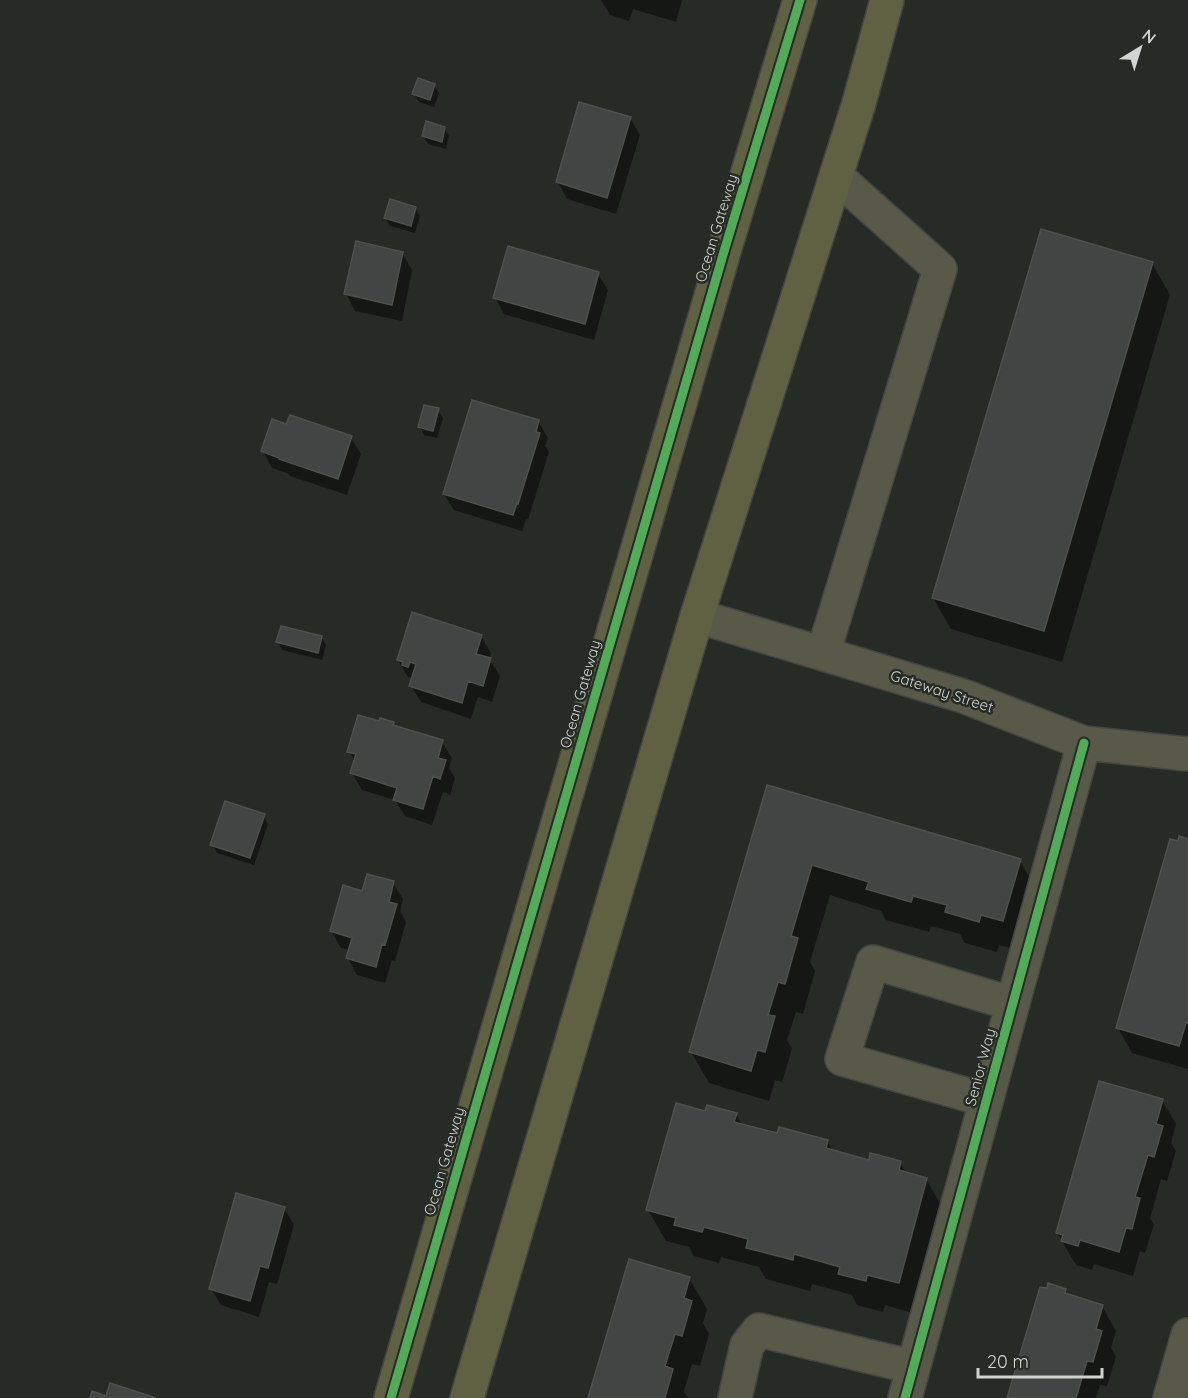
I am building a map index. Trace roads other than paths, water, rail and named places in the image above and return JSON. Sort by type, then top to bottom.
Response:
[{"type":"main road","name":"Ocean Gateway","points":[[391,1398],[722,259],[800,0]]},
{"type":"main road","points":[[467,1398],[697,616],[859,103],[887,0]]},
{"type":"street","points":[[823,654],[940,269],[836,176]]},
{"type":"street","name":"Gateway Street","points":[[697,616],[963,696],[1084,743],[1188,754]]},
{"type":"street","name":"Senior Way","points":[[905,1398],[1084,743]]},
{"type":"street","points":[[986,1100],[842,1059],[873,962],[1012,1004]]},
{"type":"street","points":[[735,1398],[747,1345],[759,1330],[913,1367]]},
{"type":"street","points":[[1170,1398],[1188,1335]]}]
